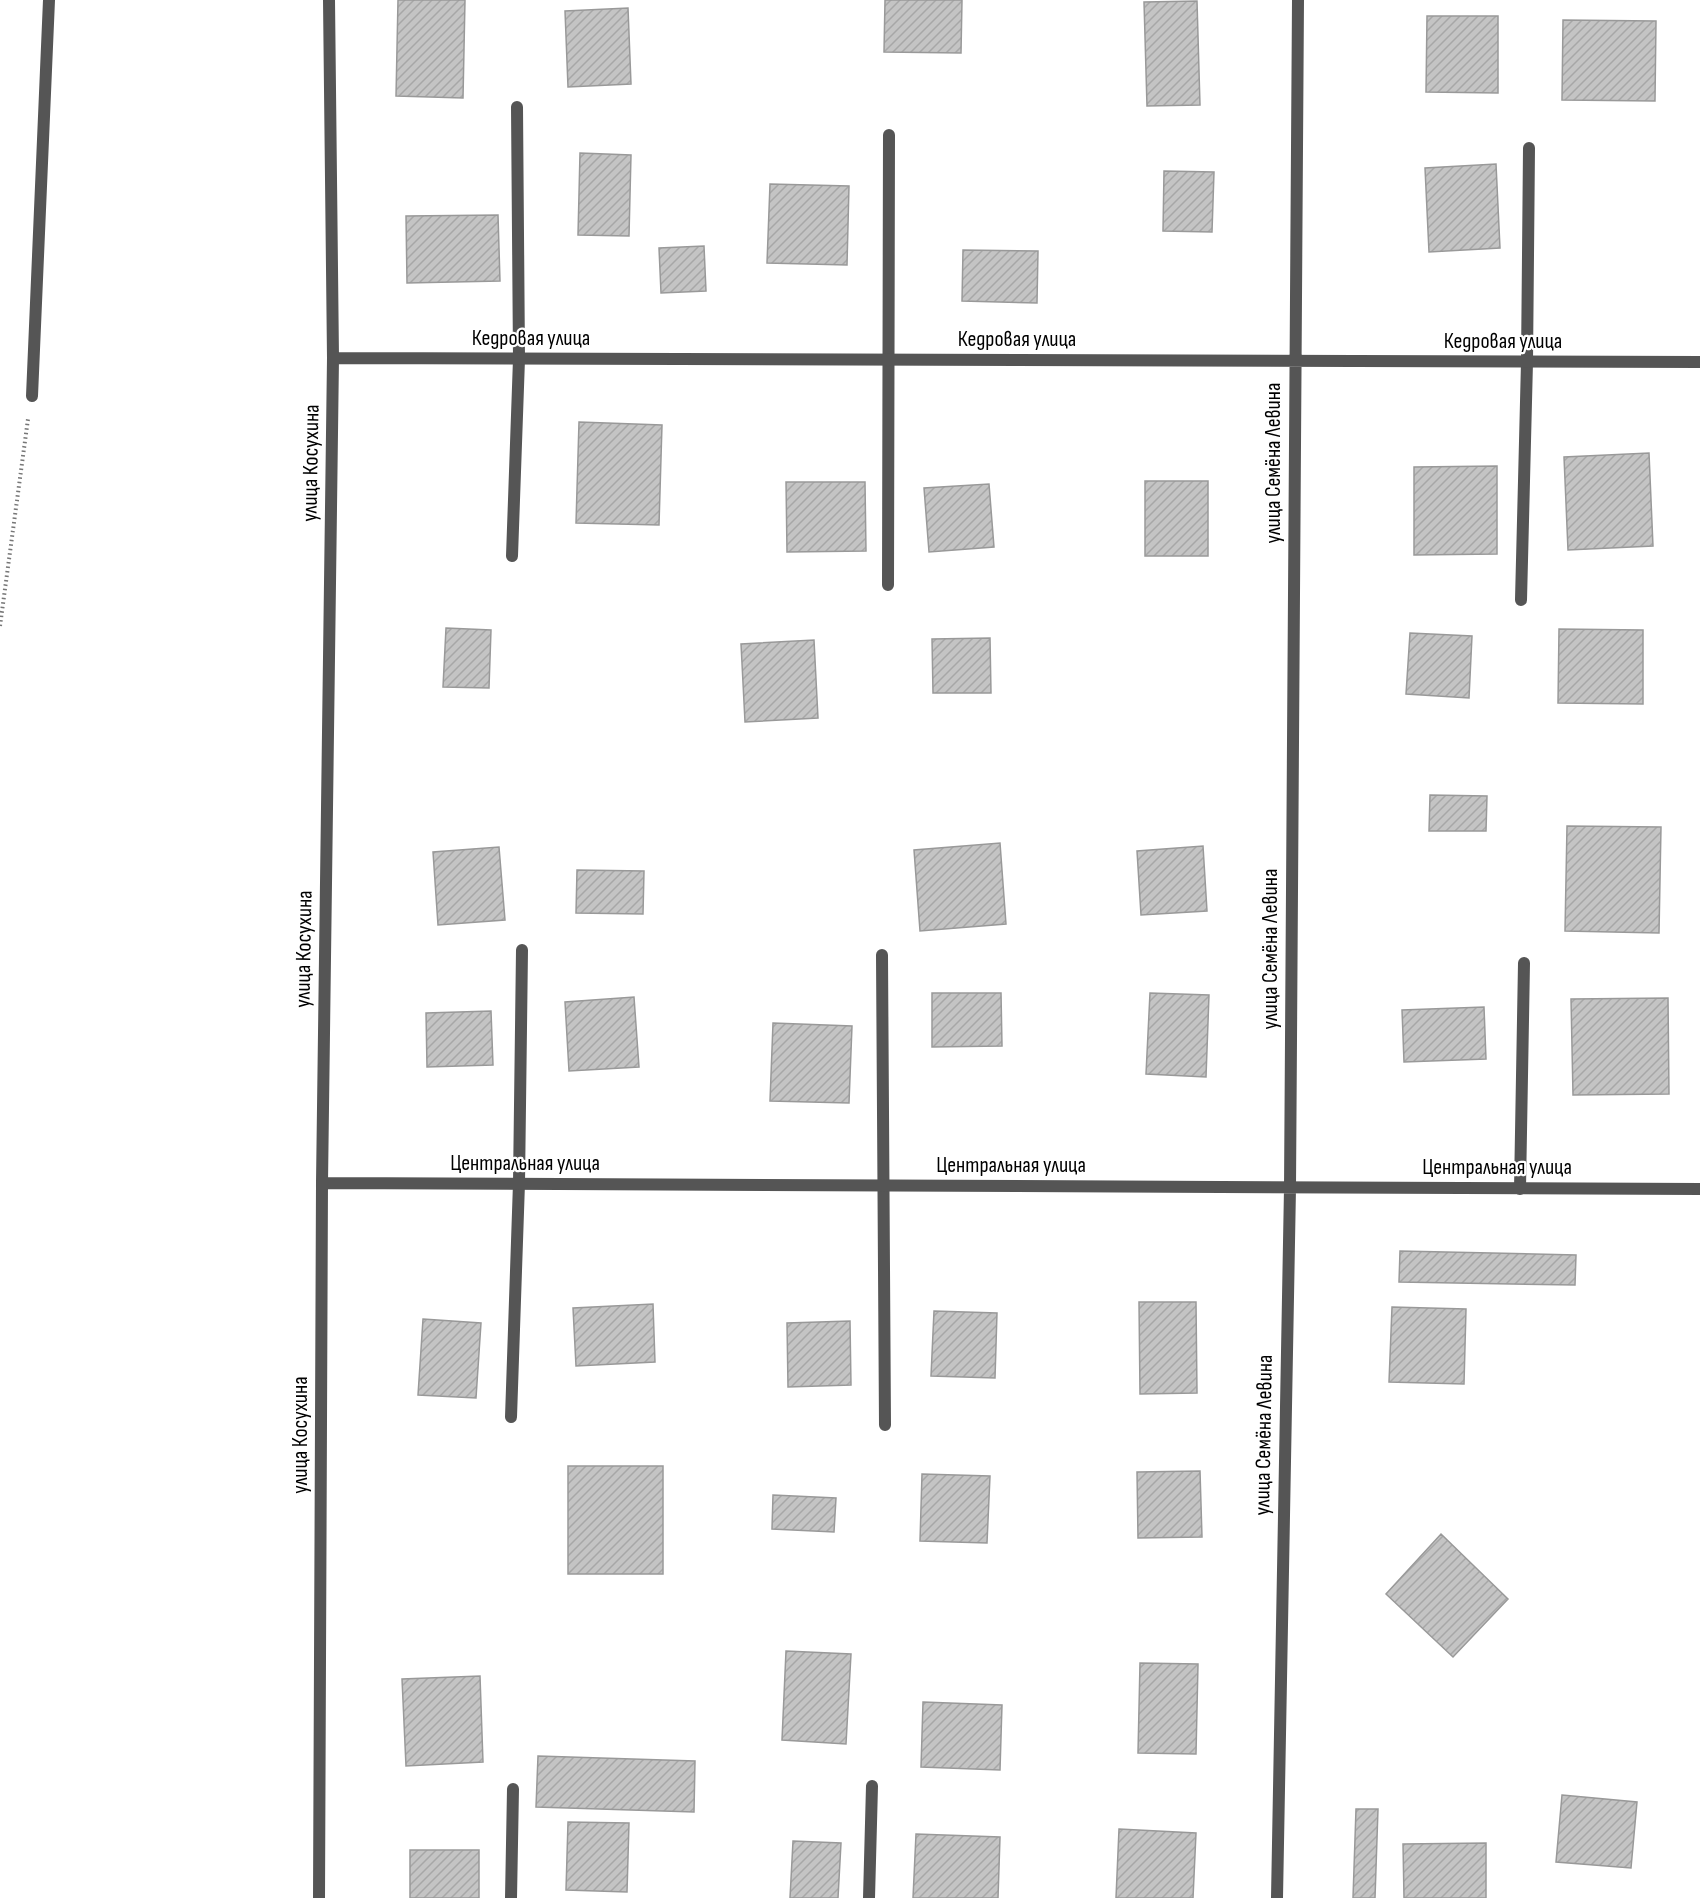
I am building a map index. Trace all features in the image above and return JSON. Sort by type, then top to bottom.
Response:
[{"type":"street","points":[[32,396],[49,0]]},
{"type":"street","name":"улица Косухина","points":[[319,1898],[322,1183],[333,358],[329,0]]},
{"type":"street","name":"улица Семёна Левина","points":[[1276,1898],[1290,1188],[1298,0]]},
{"type":"street","points":[[512,556],[519,359],[517,107]]},
{"type":"street","points":[[888,585],[889,135]]},
{"type":"street","points":[[1521,600],[1527,362],[1528,148]]},
{"type":"street","name":"Кедровая улица","points":[[333,358],[1700,362]]},
{"type":"street","points":[[511,1417],[519,1183],[522,950]]},
{"type":"street","points":[[882,955],[885,1425]]},
{"type":"street","points":[[1520,1188],[1524,963]]},
{"type":"street","name":"Центральная улица","points":[[322,1183],[1700,1189]]},
{"type":"street","points":[[869,1898],[872,1786]]},
{"type":"street","points":[[512,1898],[513,1789]]},
{"type":"path","points":[[0,626],[32,396]]},
{"type":"building","points":[[398,0],[465,0],[463,98],[396,96]]},
{"type":"building","points":[[885,0],[962,0],[961,53],[884,52]]},
{"type":"building","points":[[1197,1],[1200,105],[1147,106],[1144,2]]},
{"type":"building","points":[[628,8],[631,84],[568,87],[565,11]]},
{"type":"building","points":[[1427,16],[1498,16],[1498,93],[1426,92]]},
{"type":"building","points":[[1563,20],[1656,21],[1655,101],[1562,100]]},
{"type":"building","points":[[580,153],[631,155],[629,236],[578,235]]},
{"type":"building","points":[[1496,164],[1500,248],[1429,252],[1425,168]]},
{"type":"building","points":[[1164,171],[1214,172],[1212,232],[1163,231]]},
{"type":"building","points":[[770,184],[849,186],[847,265],[767,263]]},
{"type":"building","points":[[498,215],[500,281],[407,283],[406,216]]},
{"type":"building","points":[[704,246],[706,291],[661,293],[659,248]]},
{"type":"building","points":[[963,250],[1038,251],[1037,303],[962,301]]},
{"type":"building","points":[[579,422],[662,425],[659,525],[576,523]]},
{"type":"building","points":[[1649,453],[1653,546],[1568,550],[1564,457]]},
{"type":"building","points":[[1497,466],[1497,554],[1414,555],[1414,467]]},
{"type":"building","points":[[1145,481],[1208,481],[1208,556],[1145,556]]},
{"type":"building","points":[[786,482],[865,482],[866,551],[787,552]]},
{"type":"building","points":[[989,484],[994,547],[929,552],[924,488]]},
{"type":"building","points":[[446,628],[491,630],[489,688],[443,687]]},
{"type":"building","points":[[1559,629],[1643,630],[1643,704],[1558,703]]},
{"type":"building","points":[[1410,633],[1472,636],[1469,698],[1406,694]]},
{"type":"building","points":[[990,638],[991,693],[933,693],[932,639]]},
{"type":"building","points":[[814,640],[818,718],[745,722],[741,644]]},
{"type":"building","points":[[1430,795],[1487,796],[1486,831],[1429,831]]},
{"type":"building","points":[[1567,826],[1661,827],[1659,933],[1565,931]]},
{"type":"building","points":[[1000,843],[1006,924],[920,931],[914,850]]},
{"type":"building","points":[[1203,846],[1207,911],[1141,915],[1137,851]]},
{"type":"building","points":[[499,847],[505,920],[438,925],[433,852]]},
{"type":"building","points":[[577,870],[644,871],[643,914],[576,913]]},
{"type":"building","points":[[932,993],[1001,993],[1002,1046],[932,1047]]},
{"type":"building","points":[[1150,993],[1209,995],[1206,1077],[1146,1074]]},
{"type":"building","points":[[634,997],[639,1067],[569,1071],[565,1002]]},
{"type":"building","points":[[1668,998],[1669,1094],[1573,1095],[1571,999]]},
{"type":"building","points":[[1484,1007],[1486,1059],[1404,1062],[1402,1010]]},
{"type":"building","points":[[491,1011],[493,1065],[427,1067],[426,1013]]},
{"type":"building","points":[[773,1023],[852,1026],[849,1103],[770,1101]]},
{"type":"building","points":[[1400,1251],[1576,1255],[1575,1285],[1399,1282]]},
{"type":"building","points":[[1139,1302],[1196,1302],[1197,1393],[1140,1394]]},
{"type":"building","points":[[653,1304],[655,1362],[576,1366],[573,1308]]},
{"type":"building","points":[[1392,1307],[1466,1309],[1464,1384],[1389,1382]]},
{"type":"building","points":[[934,1311],[997,1313],[995,1378],[931,1376]]},
{"type":"building","points":[[423,1319],[481,1323],[476,1398],[418,1395]]},
{"type":"building","points":[[850,1321],[851,1385],[788,1387],[787,1323]]},
{"type":"building","points":[[568,1466],[663,1466],[663,1574],[568,1574]]},
{"type":"building","points":[[1200,1471],[1202,1537],[1138,1538],[1137,1472]]},
{"type":"building","points":[[922,1474],[990,1476],[987,1543],[920,1541]]},
{"type":"building","points":[[773,1495],[836,1498],[834,1532],[772,1529]]},
{"type":"building","points":[[1441,1534],[1508,1599],[1453,1657],[1386,1594]]},
{"type":"building","points":[[786,1651],[851,1654],[846,1744],[782,1740]]},
{"type":"building","points":[[1140,1663],[1198,1664],[1196,1754],[1138,1753]]},
{"type":"building","points":[[480,1676],[483,1762],[406,1766],[402,1679]]},
{"type":"building","points":[[923,1702],[1002,1705],[1000,1770],[921,1767]]},
{"type":"building","points":[[538,1756],[695,1761],[694,1812],[536,1807]]},
{"type":"building","points":[[1562,1795],[1637,1802],[1631,1868],[1556,1862]]},
{"type":"building","points":[[1356,1809],[1378,1809],[1375,1898],[1353,1898]]},
{"type":"building","points":[[568,1822],[629,1823],[627,1892],[566,1890]]},
{"type":"building","points":[[1119,1829],[1196,1833],[1193,1898],[1116,1898]]},
{"type":"building","points":[[916,1834],[1000,1837],[998,1898],[913,1898]]},
{"type":"building","points":[[793,1841],[841,1843],[838,1898],[790,1898]]},
{"type":"building","points":[[1486,1843],[1486,1898],[1404,1898],[1403,1844]]},
{"type":"building","points":[[410,1850],[479,1850],[479,1898],[410,1898]]}]
